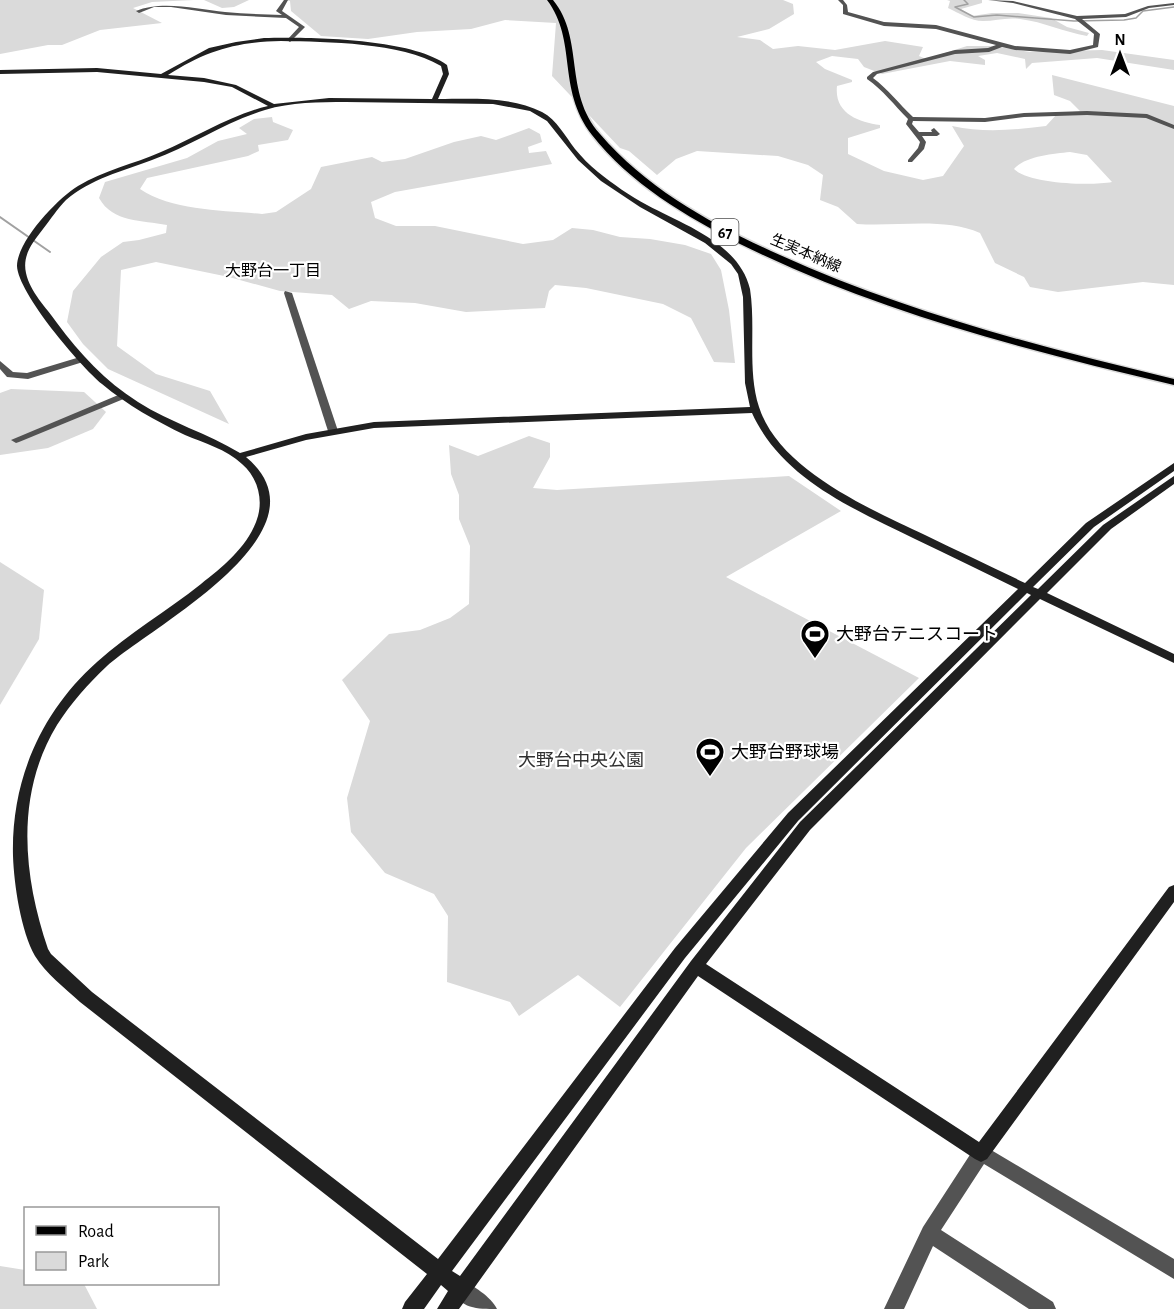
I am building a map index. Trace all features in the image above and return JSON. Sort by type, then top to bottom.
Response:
[{"type":"main road","name":"生実本納線","points":[[550,0],[557,7],[565,22],[572,83],[586,122],[614,153],[656,189],[723,231],[794,265],[908,309],[1012,342],[1174,381]]},
{"type":"main road","points":[[1012,342],[1174,372]]},
{"type":"main road","points":[[1012,342],[1174,391]]},
{"type":"street","points":[[286,0],[279,11],[302,27],[290,40]]},
{"type":"street","points":[[840,0],[844,3],[845,13],[869,21],[892,25],[936,27],[1000,45],[1056,51],[1093,48],[1097,34],[1077,18]]},
{"type":"street","points":[[990,0],[1013,2],[1077,18],[1126,15],[1148,7],[1174,4]]},
{"type":"street","points":[[139,11],[149,5],[173,3],[206,11],[289,17]]},
{"type":"street","points":[[162,76],[201,53],[218,47],[266,40],[401,49],[433,57],[440,61],[446,69],[434,101]]},
{"type":"street","points":[[1000,45],[989,50],[955,52],[869,76],[885,89],[892,101],[911,119],[985,120],[1024,115],[1087,113],[1147,116],[1174,127]]},
{"type":"street","points":[[0,72],[78,69],[162,76],[226,84],[273,106]]},
{"type":"street","points":[[8,821],[24,762],[45,726],[66,699],[105,661],[232,563],[255,537],[265,512],[266,498],[262,484],[253,469],[239,456],[183,430],[123,396],[80,360],[24,280],[20,269],[21,260],[28,244],[60,203],[82,187],[183,145],[244,115],[273,106],[317,100],[497,103],[528,108],[547,116],[581,160],[595,172],[630,199],[726,254],[744,278],[747,294],[750,390],[756,410],[771,437],[784,454],[805,473],[851,504],[1174,659]]},
{"type":"street","points":[[910,160],[920,152],[924,141],[909,124],[911,119]]},
{"type":"street","points":[[920,134],[937,134],[934,130]]},
{"type":"street","points":[[288,293],[333,431]]},
{"type":"street","points":[[0,364],[10,375],[21,376],[80,360]]},
{"type":"street","points":[[16,440],[123,396]]},
{"type":"street","points":[[239,456],[280,442],[374,425],[756,410]]},
{"type":"street","points":[[412,1309],[680,952],[793,817],[1090,525],[1174,466]]},
{"type":"street","points":[[447,1309],[696,966],[805,826],[1107,527],[1174,479]]},
{"type":"street","points":[[7,851],[8,871],[26,927],[44,956],[63,976],[95,1004],[487,1309]]},
{"type":"street","points":[[894,1309],[929,1233],[981,1153],[1174,891]]},
{"type":"street","points":[[696,966],[981,1153],[1174,1270]]},
{"type":"street","points":[[929,1233],[1046,1309]]},
{"type":"green space","points":[[0,0],[194,0],[152,2],[133,8],[162,23],[100,30],[62,45],[48,45],[0,54]]},
{"type":"green space","points":[[204,0],[249,0],[234,7],[222,8]]},
{"type":"green space","points":[[282,0],[783,0],[793,4],[794,14],[769,29],[737,37],[760,40],[773,49],[798,46],[835,50],[885,41],[923,47],[919,56],[926,59],[967,46],[992,46],[1030,52],[1102,50],[1174,60],[1174,70],[1097,58],[1032,63],[1026,69],[1025,59],[997,53],[978,56],[985,60],[985,65],[950,61],[882,74],[864,67],[858,59],[832,56],[816,62],[825,69],[852,80],[852,82],[837,86],[839,103],[843,109],[856,118],[880,125],[880,128],[848,138],[848,154],[884,171],[923,180],[943,176],[964,146],[952,126],[1011,130],[1046,126],[1057,114],[1080,111],[1070,101],[1054,95],[1052,75],[1174,106],[1174,285],[1143,282],[1058,292],[1030,287],[1024,277],[995,263],[980,233],[951,225],[857,224],[838,207],[820,200],[823,175],[808,165],[778,156],[697,151],[676,159],[657,175],[629,151],[620,148],[552,76],[556,23],[505,20],[471,29],[417,32],[368,39],[321,36],[291,11],[290,1]],"holes":[[[1070,152],[1087,155],[1112,182],[1061,183],[1033,178],[1014,169],[1032,158]]]},
{"type":"green space","points":[[947,0],[982,0],[982,3],[961,9],[972,16],[1018,13],[1051,18],[1067,27],[1089,33],[1087,36],[1020,19],[974,20],[948,8],[950,1]]},
{"type":"green space","points":[[272,117],[273,122],[293,130],[288,140],[258,145],[259,151],[248,156],[147,178],[140,189],[167,202],[183,206],[262,214],[276,212],[311,189],[321,167],[372,157],[382,162],[405,159],[454,142],[481,136],[496,140],[529,128],[540,134],[542,142],[528,147],[529,153],[546,151],[552,164],[395,192],[371,202],[375,218],[396,226],[435,226],[523,244],[553,240],[572,228],[593,230],[620,237],[685,245],[711,254],[721,270],[729,310],[735,363],[714,362],[691,318],[663,304],[586,288],[555,285],[549,291],[545,308],[466,312],[415,303],[371,301],[349,309],[332,295],[280,291],[229,277],[156,262],[121,270],[117,346],[156,374],[210,391],[229,424],[108,369],[83,344],[67,322],[73,291],[101,257],[123,242],[166,233],[167,225],[129,219],[112,212],[99,198],[105,182],[187,158],[218,141],[247,134],[239,128],[254,119]]},
{"type":"green space","points":[[11,389],[84,392],[106,412],[93,429],[48,448],[0,455],[0,393]]},
{"type":"green space","name":"大野台中央公園","points":[[529,436],[550,443],[550,457],[533,488],[557,490],[789,476],[841,511],[726,577],[919,678],[746,848],[620,1007],[578,975],[519,1016],[510,1002],[447,982],[448,916],[434,894],[385,873],[351,832],[347,798],[370,721],[342,680],[389,634],[420,630],[450,618],[469,604],[470,546],[459,519],[459,495],[451,474],[449,445],[478,456]]},
{"type":"green space","points":[[0,562],[44,590],[39,639],[0,705]]},
{"type":"green space","points":[[0,1266],[24,1270],[24,1285],[85,1285],[97,1309],[0,1309]]},
{"type":"waterway","points":[[964,0],[968,4],[955,7],[974,17],[997,15],[1074,21],[1124,20],[1136,18],[1143,11],[1174,7]]},
{"type":"waterway","points":[[0,217],[50,252]]},
{"type":"place","name":"大野台テニスコート","points":[[815,660]]},
{"type":"place","name":"大野台野球場","points":[[710,778]]},
{"type":"district","name":"大野台一丁目","points":[[273,270]]}]
